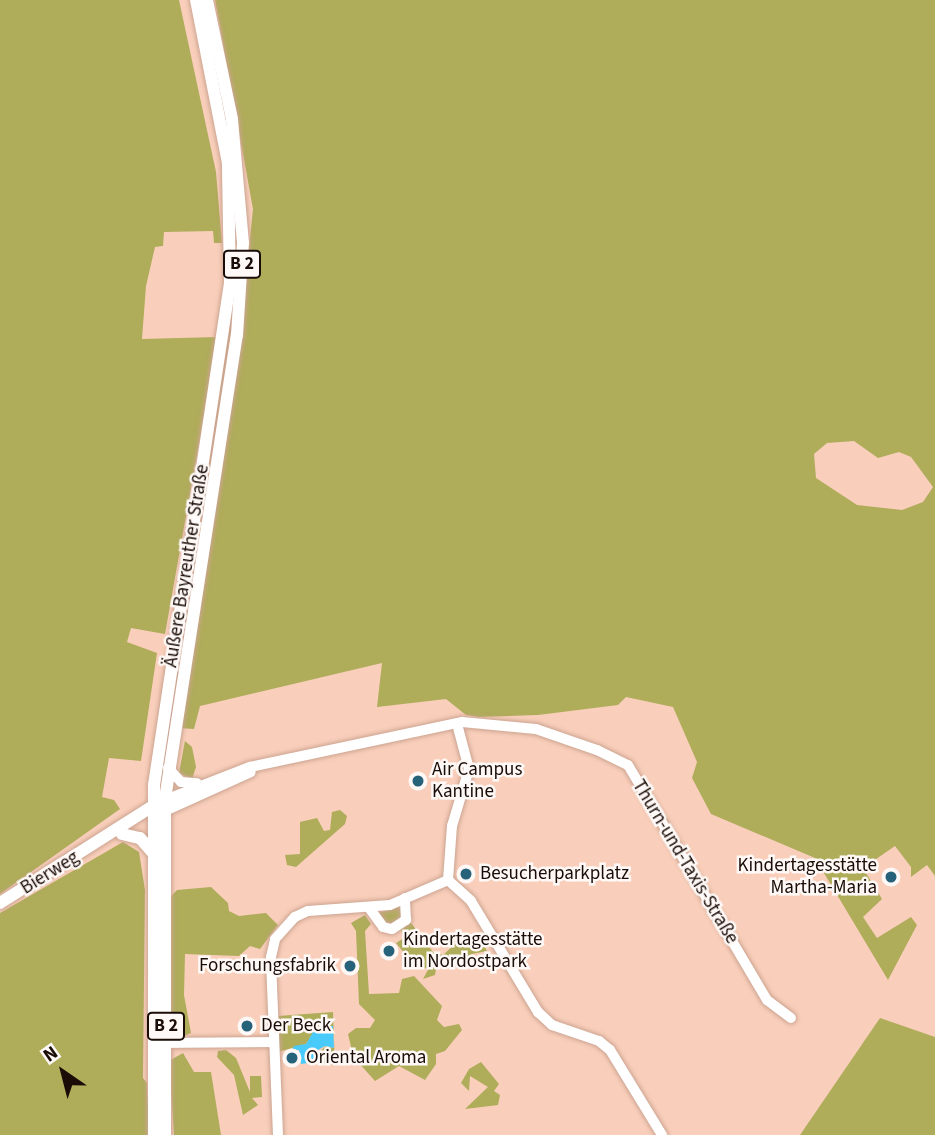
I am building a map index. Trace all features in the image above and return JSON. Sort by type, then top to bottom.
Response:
[{"type":"main road","name":"Äußere Bayreuther Straße","points":[[165,1135],[152,852],[230,284],[228,163],[196,0]]},
{"type":"main road","name":"Äußere Bayreuther Straße","points":[[153,1135],[160,1043],[159,808],[168,768],[242,285],[238,164],[207,0]]},
{"type":"main road","name":"Bierweg","points":[[100,842],[122,834],[159,808]]},
{"type":"main road","name":"Bierweg","points":[[0,903],[159,808]]},
{"type":"main road","points":[[122,834],[140,838],[152,852]]},
{"type":"street","name":"Thurn-und-Taxis-Straße","points":[[159,808],[201,783],[354,742],[483,722],[536,729],[628,765],[767,1000],[791,1018]]},
{"type":"street","points":[[448,880],[453,826],[469,769],[457,724]]},
{"type":"street","name":"Thurn-und-Taxis-Straße","points":[[159,808],[268,764]]},
{"type":"street","points":[[168,768],[181,782],[201,783]]},
{"type":"street","points":[[278,1135],[271,957],[283,927],[308,911],[370,909],[448,880]]},
{"type":"street","points":[[448,880],[471,901],[538,1012],[552,1025],[599,1041],[610,1050],[662,1135]]},
{"type":"street","points":[[370,909],[383,927],[392,929],[406,920],[405,898]]},
{"type":"street","points":[[160,1043],[274,1042]]},
{"type":"shaded area","points":[[0,0],[179,0],[216,172],[222,243],[214,243],[213,231],[164,232],[163,246],[155,247],[146,286],[142,339],[218,337],[165,634],[131,628],[127,642],[157,653],[141,761],[109,758],[102,797],[114,800],[120,809],[0,894]]},
{"type":"shaded area","points":[[215,0],[935,0],[935,876],[927,865],[911,877],[911,867],[895,846],[863,868],[882,899],[863,917],[877,938],[911,917],[917,925],[888,980],[815,858],[711,814],[692,778],[697,762],[673,707],[626,697],[618,705],[538,715],[479,717],[466,715],[446,699],[377,707],[382,663],[200,706],[194,729],[178,728],[240,335],[253,209]],"holes":[[[854,441],[878,458],[899,452],[911,457],[933,487],[923,502],[902,510],[857,505],[816,478],[814,454],[827,443]]]},
{"type":"shaded area","points":[[223,93],[238,220],[236,301],[163,783],[230,323]]},
{"type":"shaded area","points":[[185,741],[192,747],[196,767],[192,779],[179,773]]},
{"type":"shaded area","points":[[340,810],[347,816],[345,824],[296,867],[287,865],[285,855],[300,854],[300,822],[317,818],[324,831],[330,830],[332,812]]},
{"type":"shaded area","points":[[123,842],[139,852],[145,890],[143,1078],[147,1083],[149,1135],[0,1135],[0,913]]},
{"type":"shaded area","points":[[211,887],[228,903],[229,911],[239,916],[266,913],[278,925],[260,949],[250,946],[239,956],[185,954],[184,995],[191,1033],[180,1038],[170,1026],[171,896],[177,890]]},
{"type":"shaded area","points":[[399,907],[433,952],[443,955],[455,944],[482,942],[487,951],[472,954],[459,966],[448,961],[437,963],[435,975],[423,979],[429,968],[417,969],[396,943],[404,938],[401,930],[389,927],[374,914]]},
{"type":"shaded area","points":[[365,915],[371,924],[365,931],[369,994],[399,993],[402,979],[414,976],[442,1006],[437,1020],[444,1027],[459,1024],[462,1030],[445,1051],[436,1054],[436,1064],[425,1080],[399,1066],[375,1081],[358,1062],[360,1053],[352,1051],[348,1034],[356,1028],[370,1028],[375,1020],[359,1004],[356,931],[351,923]]},
{"type":"shaded area","points":[[333,1012],[335,1065],[321,1065],[314,1057],[326,1046],[334,1048],[333,1026],[318,1026],[306,1044],[278,1052],[278,1016]]},
{"type":"shaded area","points":[[880,1018],[935,1037],[935,1135],[800,1135]]},
{"type":"shaded area","points":[[226,1050],[236,1058],[250,1092],[250,1076],[261,1076],[262,1097],[252,1098],[258,1105],[243,1115],[234,1075],[217,1057],[218,1051]]},
{"type":"shaded area","points":[[183,1053],[194,1072],[211,1072],[221,1135],[174,1135],[169,1061]]},
{"type":"shaded area","points":[[481,1062],[499,1084],[494,1091],[500,1095],[498,1105],[465,1109],[488,1087],[470,1076],[469,1091],[461,1083],[469,1069]]},
{"type":"water","points":[[327,1026],[333,1026],[334,1048],[325,1046],[318,1050],[315,1062],[301,1064],[299,1050],[292,1050],[294,1046],[306,1044],[315,1029],[327,1032]]},
{"type":"place","name":"Air Campus Kantine","points":[[418,781]]},
{"type":"place","name":"Besucherparkplatz","points":[[466,874]]},
{"type":"place","name":"Kindertagesstätte Martha-Maria","points":[[891,877]]},
{"type":"place","name":"Kindertagesstätte im Nordostpark","points":[[389,951]]},
{"type":"place","name":"Forschungsfabrik","points":[[350,966]]},
{"type":"place","name":"Der Beck","points":[[247,1026]]},
{"type":"place","name":"Oriental Aroma","points":[[292,1058]]}]
